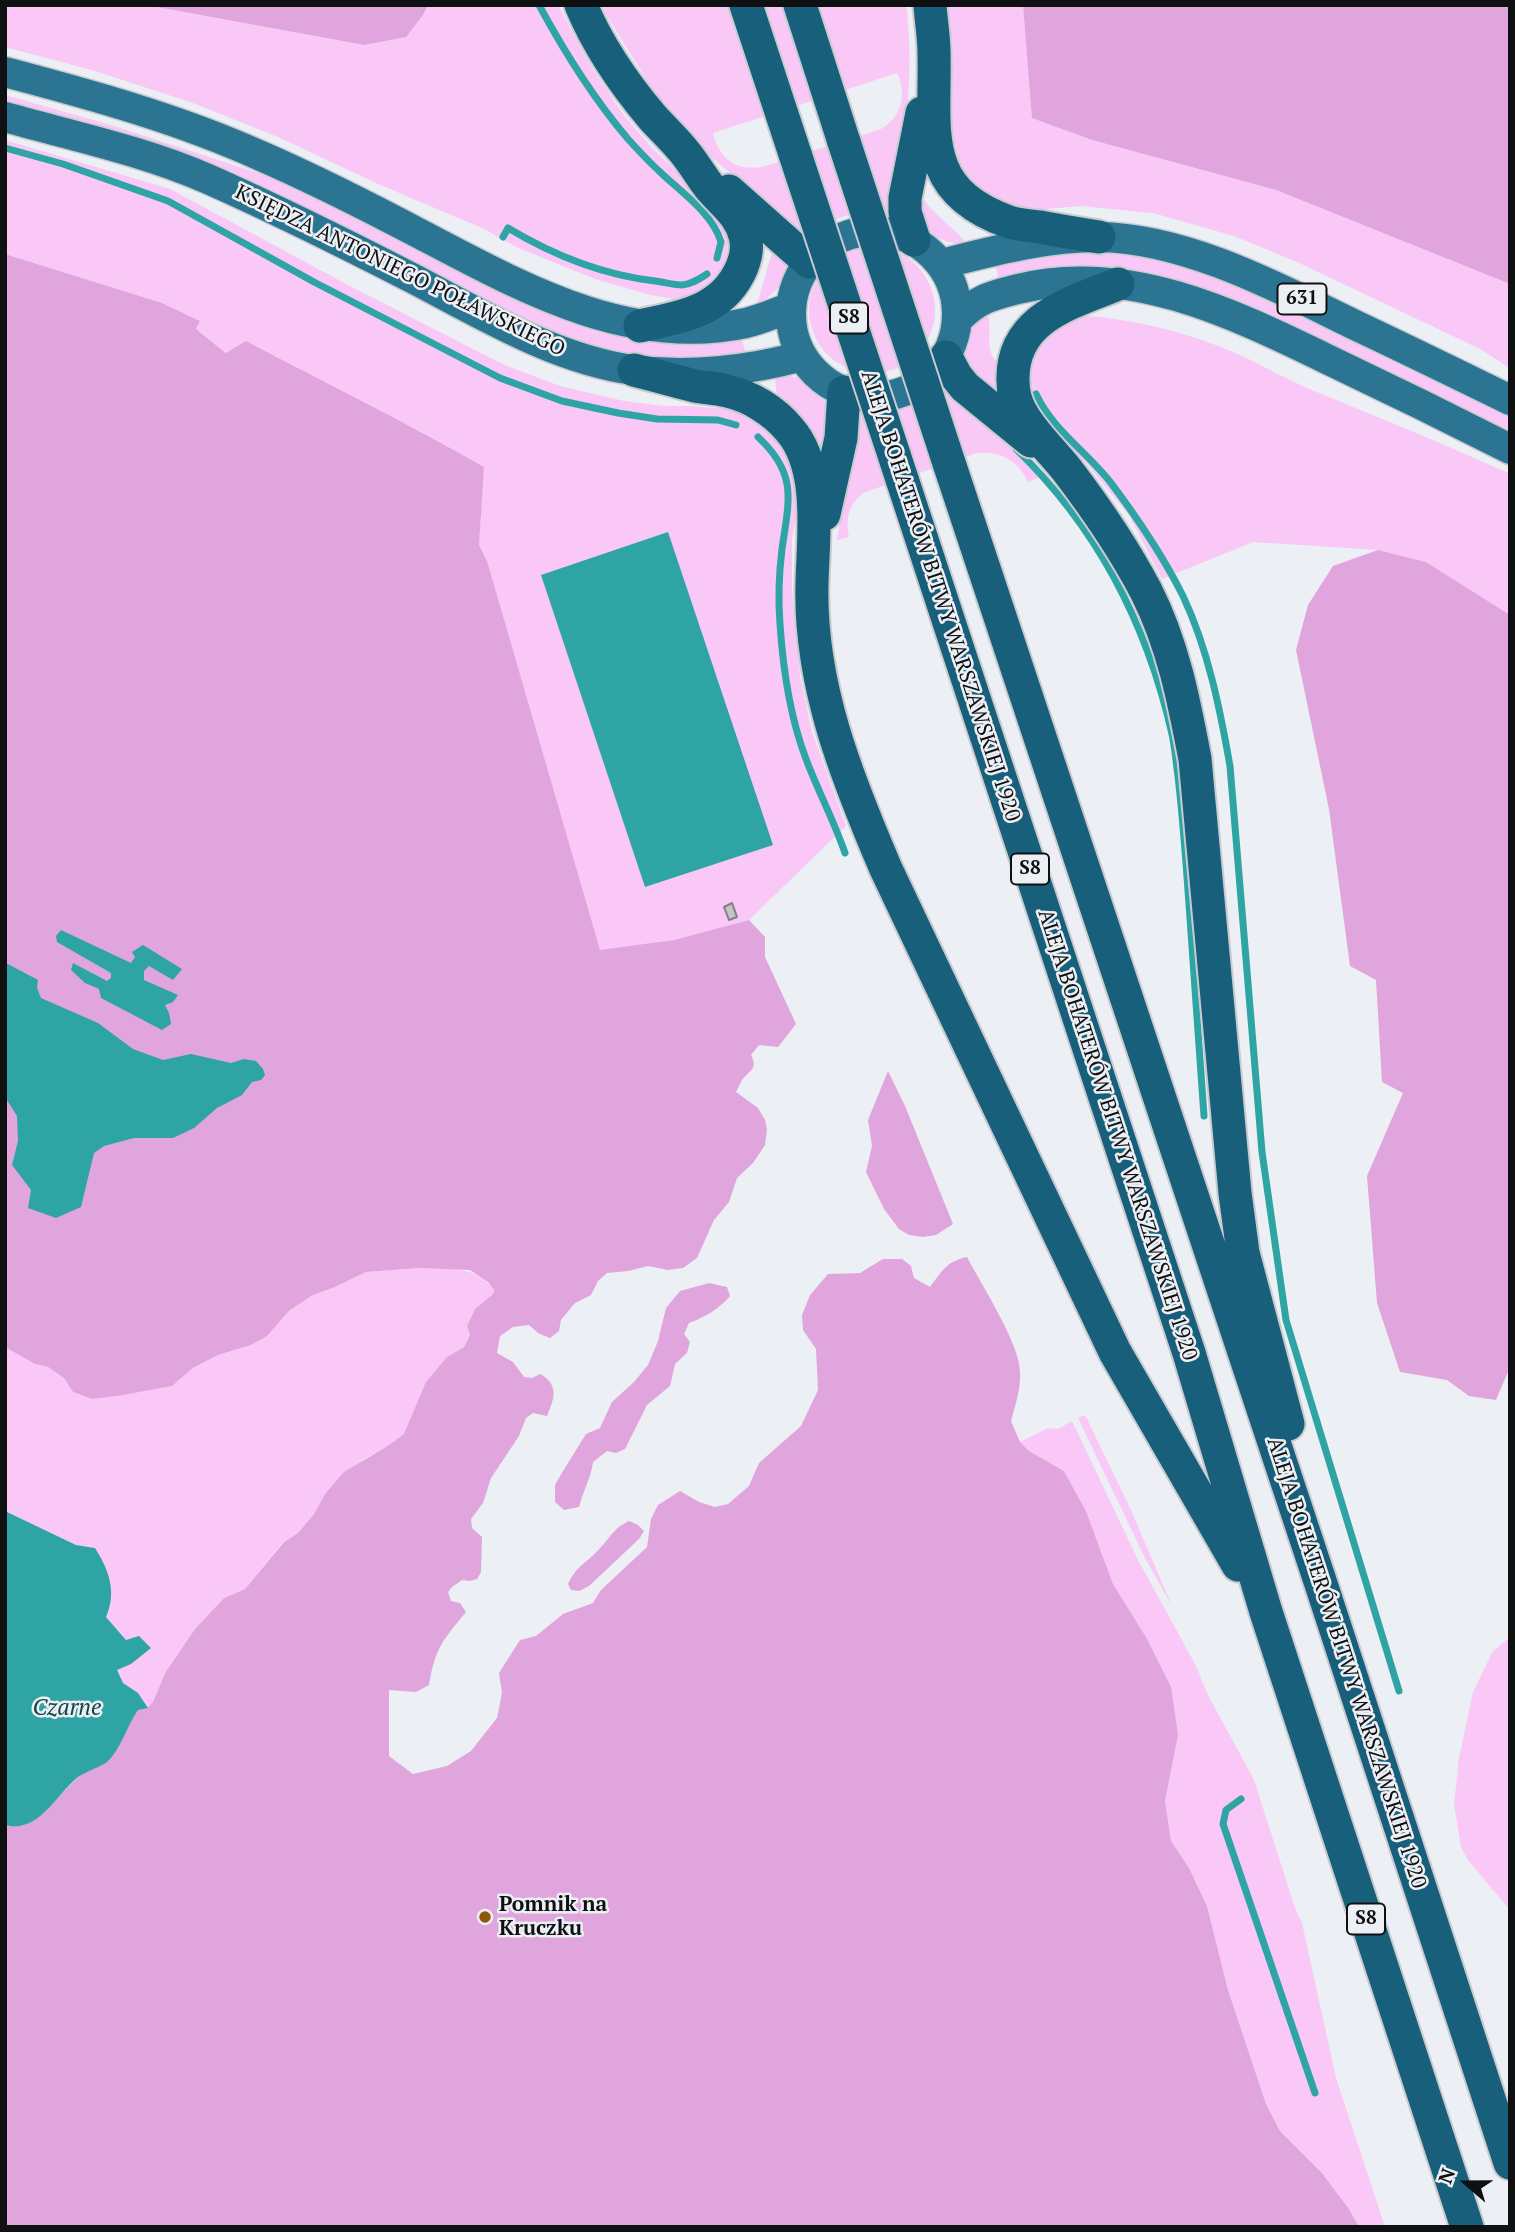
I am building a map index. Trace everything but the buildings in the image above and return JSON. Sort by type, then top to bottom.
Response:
[{"type":"highway","points":[[581,5],[589,24],[630,89],[685,153],[711,189],[737,216],[745,235],[747,247],[736,282],[715,302],[695,313],[640,326]]},
{"type":"highway","name":"ALEJA BOHATERÓW BITWY WARSZAWSKIEJ 1920","points":[[746,5],[1189,1353],[1266,1612],[1467,2227]]},
{"type":"highway","name":"ALEJA BOHATERÓW BITWY WARSZAWSKIEJ 1920","points":[[800,5],[1150,1076],[1322,1587],[1510,2163]]},
{"type":"highway","points":[[930,5],[934,52],[935,145],[937,158],[945,175],[964,197],[982,210],[1010,222],[1099,237]]},
{"type":"highway","points":[[914,240],[905,212],[905,198],[934,52]]},
{"type":"highway","points":[[685,153],[766,221],[809,262]]},
{"type":"highway","points":[[1118,284],[1058,308],[1037,323],[1023,341],[1016,357],[1013,380],[1020,411],[1111,532],[1146,592],[1165,635],[1182,688],[1195,759],[1235,1193],[1244,1253],[1304,1484],[1322,1587]]},
{"type":"highway","points":[[946,357],[965,387],[1068,472]]},
{"type":"highway","points":[[634,370],[743,396],[766,408],[790,430],[801,447],[811,474],[812,613],[823,692],[829,720],[854,794],[886,869],[1115,1352],[1266,1612]]},
{"type":"highway","points":[[813,557],[841,438],[844,392]]},
{"type":"main road","name":"KSIĘDZA ANTONIEGO POŁAWSKIEGO","points":[[5,72],[107,99],[258,154],[344,194],[532,291],[583,312],[640,326],[719,327],[756,320],[791,307]]},
{"type":"main road","name":"KSIĘDZA ANTONIEGO POŁAWSKIEGO","points":[[5,117],[136,153],[205,178],[352,247],[529,337],[569,353],[634,370],[707,372],[767,365],[802,356]]},
{"type":"main road","points":[[869,230],[892,232],[914,240],[929,250],[941,264],[951,280],[957,299],[958,319],[954,339],[946,357],[931,375],[912,389],[890,396],[867,397],[844,392],[813,371],[802,356],[793,332],[791,307],[797,283],[809,262],[826,246],[846,235],[869,230]]},
{"type":"main road","name":"631","points":[[941,264],[1030,242],[1099,237],[1192,254],[1298,296],[1502,397]]},
{"type":"main road","name":"631","points":[[958,319],[973,304],[987,297],[1021,288],[1062,283],[1118,284],[1152,290],[1245,319],[1510,449]]},
{"type":"shaded area","points":[[5,5],[146,5],[364,45],[423,15],[428,5],[558,5],[592,68],[623,114],[653,149],[713,206],[728,234],[725,265],[709,287],[688,297],[674,299],[595,279],[516,247],[484,229],[278,137],[193,103],[95,71],[5,47]]},
{"type":"shaded area","points":[[146,5],[428,5],[406,37],[364,45]]},
{"type":"shaded area","points":[[600,5],[906,5],[909,31],[907,110],[899,161],[886,212],[863,212],[843,217],[806,237],[710,156],[663,106]],"holes":[[[897,73],[902,97],[898,112],[881,129],[762,167],[744,167],[730,161],[720,150],[713,133]]]},
{"type":"shaded area","points":[[946,5],[1023,5],[1033,118],[1092,140],[1276,190],[1510,284],[1510,368],[1480,349],[1297,262],[1234,236],[1153,213],[1081,206],[1035,210],[1016,207],[985,192],[965,175],[950,145],[952,62]]},
{"type":"shaded area","points":[[1023,5],[1510,5],[1510,284],[1276,190],[1092,140],[1032,118]]},
{"type":"shaded area","points":[[5,95],[111,125],[283,181],[517,301],[562,320],[597,332],[671,344],[742,340],[746,354],[687,360],[645,357],[571,340],[5,103]]},
{"type":"shaded area","points":[[5,140],[170,189],[471,348],[507,366],[560,386],[624,401],[740,410],[749,413],[780,441],[797,480],[798,505],[792,539],[792,592],[800,676],[812,732],[846,826],[749,920],[674,940],[607,951],[5,942],[487,561],[479,545],[483,467],[422,432],[361,403],[227,353],[196,329],[200,321],[162,303],[5,254]]},
{"type":"shaded area","points":[[921,196],[966,244],[946,241],[928,231],[920,217]]},
{"type":"shaded area","points":[[776,239],[785,260],[785,274],[774,292],[757,304]]},
{"type":"shaded area","points":[[872,247],[896,251],[917,265],[931,286],[935,310],[931,334],[917,355],[896,369],[872,373],[848,369],[827,355],[813,334],[809,310],[813,286],[827,265],[848,251]]},
{"type":"shaded area","points":[[1062,252],[1115,253],[1159,260],[1214,277],[1287,307],[1510,417],[1510,434],[1251,309],[1172,280],[1132,271],[1090,268],[1046,271],[999,280],[995,264]]},
{"type":"shaded area","points":[[5,254],[162,303],[200,321],[196,329],[226,353],[246,341],[484,467],[479,545],[487,561],[600,950],[674,940],[749,920],[765,937],[765,957],[796,1024],[778,1047],[759,1045],[751,1055],[753,1066],[736,1092],[758,1108],[765,1120],[765,1145],[753,1163],[737,1178],[729,1202],[714,1220],[697,1258],[683,1268],[668,1270],[648,1266],[607,1273],[598,1281],[591,1295],[575,1303],[561,1320],[559,1331],[550,1338],[529,1325],[513,1327],[500,1336],[497,1353],[513,1362],[524,1377],[532,1378],[540,1374],[546,1378],[553,1388],[552,1404],[547,1416],[533,1413],[526,1418],[519,1436],[491,1478],[483,1503],[471,1519],[472,1528],[482,1537],[481,1572],[477,1579],[462,1580],[448,1592],[451,1601],[460,1603],[466,1612],[441,1645],[429,1685],[416,1692],[389,1690],[389,1756],[413,1774],[447,1766],[471,1751],[497,1718],[502,1693],[499,1673],[520,1640],[536,1636],[563,1614],[593,1603],[601,1590],[647,1547],[651,1519],[658,1505],[680,1491],[699,1502],[715,1507],[728,1504],[749,1486],[759,1463],[801,1426],[818,1390],[816,1349],[803,1330],[802,1315],[810,1295],[828,1274],[860,1273],[883,1259],[902,1259],[911,1266],[914,1278],[930,1287],[950,1264],[967,1257],[1014,1346],[1020,1385],[1011,1421],[1020,1442],[1029,1451],[1064,1471],[1086,1511],[1113,1584],[1147,1639],[1171,1687],[1178,1735],[1165,1801],[1171,1841],[1189,1868],[1207,1906],[1228,1990],[1266,2104],[1280,2131],[1322,2173],[1359,2227],[5,2227],[5,1825],[16,1826],[38,1817],[83,1773],[105,1763],[112,1756],[138,1710],[147,1708],[153,1702],[165,1673],[195,1629],[224,1598],[245,1589],[284,1542],[298,1533],[344,1472],[404,1434],[426,1382],[447,1357],[464,1347],[470,1335],[467,1326],[475,1309],[493,1294],[494,1290],[488,1282],[470,1270],[420,1268],[366,1272],[313,1295],[290,1310],[267,1336],[193,1368],[172,1386],[92,1399],[73,1392],[64,1378],[48,1367],[35,1364],[5,1347]]},
{"type":"shaded area","points":[[988,315],[990,351],[997,362],[1004,366],[1006,397],[975,384],[962,356],[962,346],[967,335]]},
{"type":"shaded area","points":[[1079,315],[1160,328],[1219,346],[1304,387],[1510,474],[1510,615],[1426,562],[1378,550],[1253,542],[1162,579],[1129,515],[1087,464],[1037,413],[1026,377],[1037,348],[1052,330]]},
{"type":"shaded area","points":[[784,375],[810,384],[824,400],[827,421],[822,475],[777,397],[775,378]]},
{"type":"shaded area","points":[[944,386],[1041,477],[1028,482],[1019,468],[1007,458],[976,453],[863,493],[849,512],[849,537],[837,540],[862,414],[905,408]]},
{"type":"shaded area","points":[[1378,550],[1426,562],[1510,615],[1510,1367],[1496,1400],[1469,1396],[1447,1380],[1400,1372],[1377,1303],[1367,1176],[1403,1093],[1382,1082],[1376,980],[1350,966],[1329,809],[1296,650],[1308,605],[1333,566]]},
{"type":"shaded area","points":[[888,1071],[953,1224],[936,1235],[909,1235],[899,1229],[884,1209],[866,1172],[872,1146],[868,1120]]},
{"type":"shaded area","points":[[420,1268],[470,1272],[487,1282],[494,1290],[493,1294],[475,1309],[467,1326],[470,1335],[464,1347],[447,1357],[404,1434],[362,1460],[325,1494],[314,1514],[298,1533],[283,1542],[245,1589],[224,1598],[195,1629],[165,1673],[148,1708],[5,1825],[126,1640],[106,1617],[95,1548],[76,1545],[5,1511],[5,1347],[35,1364],[48,1367],[64,1378],[73,1392],[92,1399],[172,1386],[193,1368],[267,1336],[290,1310],[313,1295],[366,1272]]},
{"type":"shaded area","points":[[709,1283],[727,1287],[730,1296],[711,1312],[689,1323],[684,1334],[690,1342],[687,1353],[675,1364],[670,1386],[647,1405],[625,1449],[616,1453],[607,1451],[593,1462],[579,1507],[564,1510],[555,1502],[555,1485],[586,1434],[600,1428],[612,1402],[648,1365],[658,1341],[666,1308],[680,1291]]},
{"type":"shaded area","points":[[1085,1415],[1131,1510],[1172,1606],[1145,1558],[1078,1418]]},
{"type":"shaded area","points":[[1072,1421],[1138,1560],[1254,1780],[1302,1923],[1336,2078],[1385,2227],[1359,2227],[1322,2173],[1280,2131],[1266,2104],[1228,1990],[1207,1906],[1189,1868],[1171,1841],[1165,1801],[1178,1735],[1146,1639],[1113,1584],[1086,1511],[1064,1471],[1029,1451],[1020,1442],[1048,1428],[1058,1429]]},
{"type":"shaded area","points":[[629,1521],[644,1531],[639,1539],[589,1586],[579,1591],[571,1590],[568,1584],[579,1567],[617,1529]]},
{"type":"shaded area","points":[[1510,1637],[1510,1910],[1468,1860],[1461,1847],[1454,1804],[1459,1758],[1473,1692],[1493,1651]]},
{"type":"water","points":[[668,532],[773,845],[645,887],[541,575]]},
{"type":"water","points":[[61,930],[131,963],[135,957],[132,952],[143,945],[182,969],[173,980],[149,966],[144,971],[144,980],[178,995],[173,1002],[165,1005],[171,1024],[162,1030],[101,998],[99,989],[85,983],[71,970],[73,963],[107,981],[111,978],[111,973],[57,942],[56,936]]},
{"type":"water","points":[[6,963],[38,980],[37,988],[41,998],[98,1023],[133,1049],[163,1060],[191,1054],[231,1063],[244,1059],[256,1061],[265,1075],[261,1080],[252,1082],[242,1095],[217,1108],[194,1128],[173,1138],[134,1138],[104,1146],[94,1153],[81,1207],[56,1218],[28,1208],[31,1190],[12,1165],[18,1141],[17,1116],[5,1097]]},
{"type":"water","name":"Czarne","points":[[5,1511],[76,1545],[95,1548],[110,1581],[111,1599],[106,1617],[126,1640],[139,1636],[151,1648],[131,1664],[117,1670],[123,1683],[138,1693],[148,1708],[138,1710],[112,1757],[105,1764],[78,1777],[37,1819],[17,1826],[5,1825]]},
{"type":"waterway","points":[[539,5],[580,75],[603,108],[628,139],[710,221],[721,242],[717,258]]},
{"type":"waterway","points":[[5,148],[63,164],[168,201],[314,282],[500,378],[562,401],[618,413],[657,419],[718,420],[736,425]]},
{"type":"waterway","points":[[503,237],[508,228],[579,262],[636,278],[682,285],[707,274]]},
{"type":"waterway","points":[[1036,394],[1061,430],[1111,483],[1150,538],[1183,596],[1206,658],[1230,766],[1262,1152],[1286,1320],[1399,1691]]},
{"type":"waterway","points":[[758,437],[780,463],[788,488],[779,605],[788,693],[800,743],[845,853]]},
{"type":"waterway","points":[[1016,449],[1045,479],[1095,545],[1133,616],[1161,693],[1173,739],[1181,808],[1204,1116]]},
{"type":"waterway","points":[[1241,1799],[1226,1810],[1223,1824],[1315,2093]]},
{"type":"place","name":"Pomnik na Kruczku","points":[[485,1917]]}]
